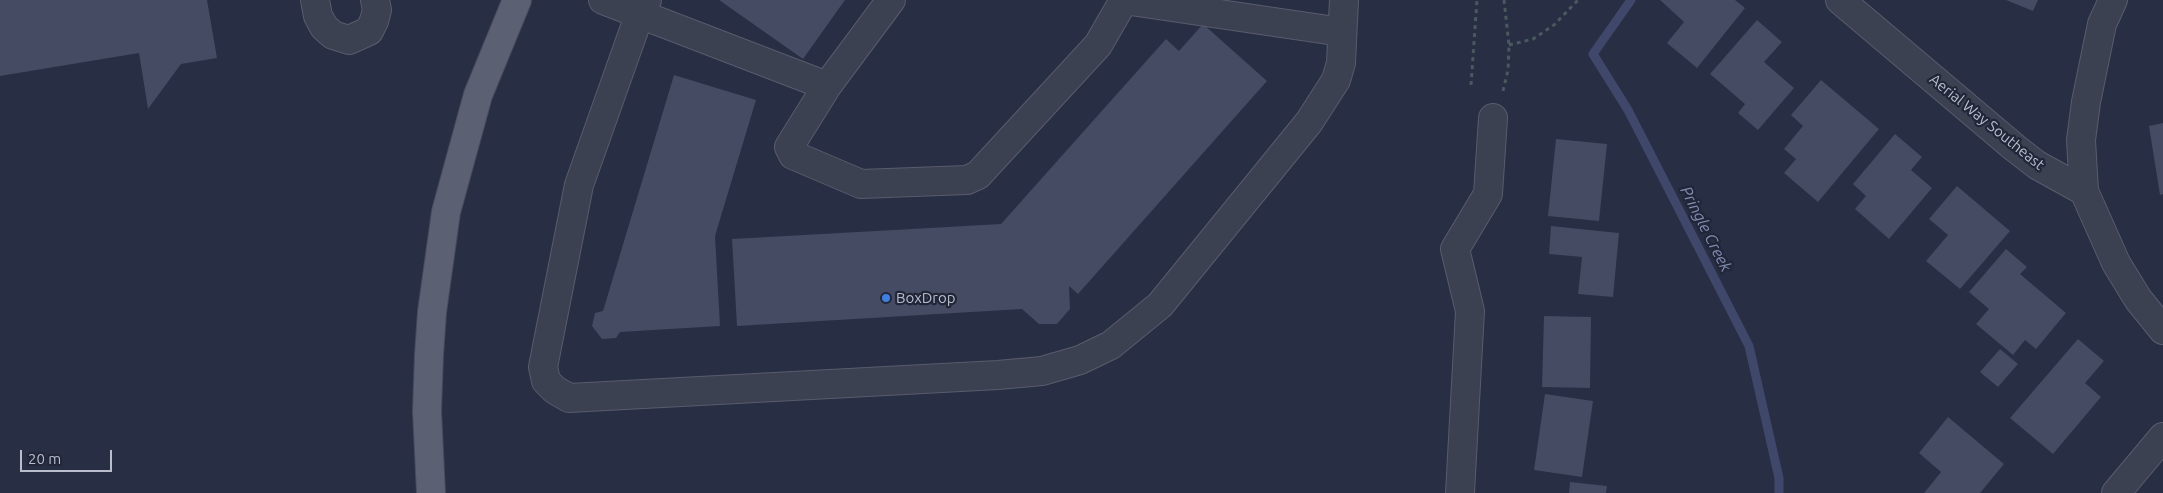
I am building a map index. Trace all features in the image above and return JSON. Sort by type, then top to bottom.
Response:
[{"type":"main road","points":[[431,493],[427,411],[429,356],[432,312],[446,212],[478,95],[517,0]]},
{"type":"street","points":[[315,0],[318,16],[324,27],[332,35],[349,40],[368,31],[377,10],[375,0]]},
{"type":"street","points":[[603,0],[644,6],[827,86]]},
{"type":"street","points":[[891,0],[827,86],[789,146],[793,155],[861,184],[967,180],[978,175],[1098,45],[1124,0],[1342,32]]},
{"type":"street","points":[[644,6],[578,185],[543,367],[546,380],[555,390],[569,398],[1042,371],[1080,360],[1112,345],[1160,305],[1309,122],[1336,80],[1341,63],[1344,0]]},
{"type":"street","name":"Aerial Way Southeast","points":[[1840,0],[2022,154],[2037,165],[2084,191]]},
{"type":"street","points":[[2113,0],[2102,24],[2086,102],[2081,140],[2084,191],[2116,263],[2138,299],[2163,330]]},
{"type":"street","points":[[1460,493],[1470,310],[1455,249],[1488,194],[1493,118]]},
{"type":"street","points":[[2116,493],[2163,437]]},
{"type":"path","points":[[1471,85],[1477,0]]},
{"type":"path","points":[[1493,118],[1504,88],[1508,70],[1509,44],[1504,0]]},
{"type":"path","points":[[1509,44],[1533,39],[1554,25],[1578,0]]},
{"type":"building","points":[[0,0],[207,0],[217,58],[181,64],[148,109],[139,53],[0,76]]},
{"type":"building","points":[[719,0],[845,0],[803,59]]},
{"type":"building","points":[[1660,0],[1735,0],[1745,8],[1697,68],[1667,43],[1684,22]]},
{"type":"building","points":[[2006,0],[2038,0],[2033,11]]},
{"type":"building","points":[[1757,20],[1782,42],[1764,62],[1794,88],[1758,130],[1738,113],[1745,104],[1710,74]]},
{"type":"building","points":[[1203,24],[1267,81],[1078,294],[1069,286],[1070,309],[1057,324],[1039,324],[1022,309],[737,326],[732,239],[1001,224],[1166,39],[1179,51]]},
{"type":"building","points":[[674,75],[756,100],[715,236],[720,326],[620,332],[616,338],[602,339],[592,326],[595,313],[603,311]]},
{"type":"building","points":[[1821,80],[1879,129],[1818,202],[1784,173],[1796,159],[1784,149],[1803,126],[1791,115]]},
{"type":"building","points":[[2163,123],[2163,194],[2160,195],[2149,126]]},
{"type":"building","points":[[1895,134],[1922,157],[1911,170],[1932,188],[1889,239],[1855,209],[1866,196],[1853,184]]},
{"type":"building","points":[[1556,139],[1607,144],[1599,221],[1548,216]]},
{"type":"building","points":[[1957,186],[2010,231],[1960,289],[1926,261],[1948,235],[1929,219]]},
{"type":"building","points":[[1551,226],[1619,233],[1613,297],[1578,294],[1582,257],[1549,254]]},
{"type":"building","points":[[2006,249],[2027,267],[2020,274],[2066,313],[2036,349],[2025,340],[2013,355],[1976,324],[1989,309],[1969,292]]},
{"type":"building","points":[[1544,316],[1591,317],[1590,388],[1542,387]]},
{"type":"building","points":[[2078,339],[2104,361],[2085,383],[2101,397],[2053,454],[2010,418]]},
{"type":"building","points":[[2000,349],[2018,364],[1998,387],[1980,372]]},
{"type":"building","points":[[1545,394],[1593,401],[1582,477],[1534,470]]},
{"type":"building","points":[[1948,417],[2004,464],[1980,493],[1924,493],[1941,472],[1919,453]]},
{"type":"building","points":[[1570,482],[1607,486],[1606,493],[1569,493]]},
{"type":"waterway","name":"Pringle Creek","points":[[1631,0],[1593,54],[1628,110],[1749,346],[1779,478],[1779,493]]},
{"type":"place","name":"BoxDrop","points":[[886,298]]}]
